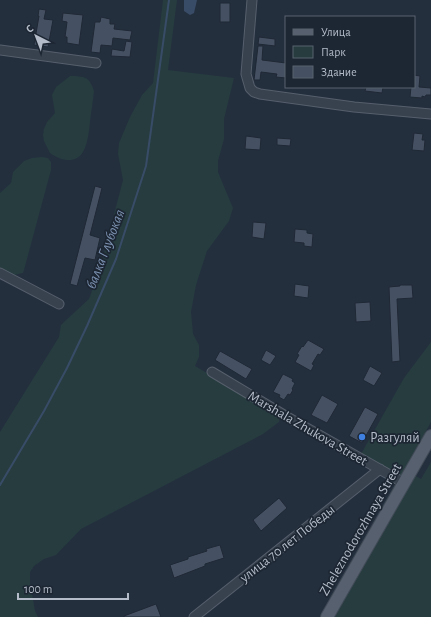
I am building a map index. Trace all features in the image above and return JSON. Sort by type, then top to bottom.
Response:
[{"type":"main road","name":"Zheleznodorozhnaya Street","points":[[327,617],[431,436]]},
{"type":"street","points":[[252,0],[246,74],[250,88],[254,92],[330,104],[431,114]]},
{"type":"street","points":[[0,50],[96,63]]},
{"type":"street","points":[[0,273],[59,304]]},
{"type":"street","name":"Marshala Zhukova Street","points":[[212,372],[404,483]]},
{"type":"street","name":"улица 70 лет Победы","points":[[194,617],[380,469]]},
{"type":"green space","points":[[163,0],[177,0],[168,70],[234,78],[224,119],[224,139],[218,161],[218,172],[233,208],[229,221],[207,251],[196,285],[191,312],[193,334],[199,345],[199,357],[195,366],[277,414],[280,417],[279,422],[263,434],[81,529],[56,555],[44,559],[34,566],[30,572],[30,582],[35,611],[38,617],[0,617],[0,432],[59,337],[61,325],[89,299],[100,268],[123,180],[118,154],[119,143],[130,117],[142,95],[153,83]]},
{"type":"green space","points":[[70,76],[86,78],[91,83],[94,91],[89,133],[84,150],[81,155],[73,160],[64,160],[50,153],[44,141],[43,135],[47,122],[55,113],[52,95],[56,87]]},
{"type":"green space","points":[[42,157],[48,158],[51,162],[51,170],[23,273],[14,275],[0,268],[0,193],[11,183],[13,172],[24,161]]},
{"type":"green space","points":[[431,342],[431,422],[401,476],[361,454],[404,378]]},
{"type":"green space","points":[[431,462],[431,617],[332,617],[414,475],[421,479]]},
{"type":"water","points":[[184,0],[197,0],[194,13],[190,15],[184,11]]},
{"type":"building","points":[[220,3],[230,3],[230,22],[220,22]]},
{"type":"building","points":[[39,9],[46,10],[44,19],[53,20],[48,47],[34,45]]},
{"type":"building","points":[[63,13],[83,15],[79,45],[67,43],[67,37],[65,37],[67,22],[62,21]]},
{"type":"building","points":[[101,17],[110,19],[110,24],[115,24],[114,29],[132,31],[130,40],[113,38],[112,46],[101,45],[100,53],[91,52],[95,22],[100,22]]},
{"type":"building","points":[[259,37],[275,39],[275,46],[258,44]]},
{"type":"building","points":[[126,41],[132,42],[130,57],[111,56],[112,49],[124,51]]},
{"type":"building","points":[[258,46],[263,46],[262,60],[285,63],[285,78],[276,77],[277,74],[261,72],[260,80],[254,80]]},
{"type":"building","points":[[415,75],[420,76],[419,87],[431,88],[431,95],[426,95],[425,97],[422,96],[422,98],[410,97],[411,88],[415,88]]},
{"type":"building","points":[[366,88],[383,88],[382,93],[365,91]]},
{"type":"building","points":[[414,133],[423,134],[422,140],[425,140],[424,151],[412,150]]},
{"type":"building","points":[[246,136],[261,138],[260,150],[245,149]]},
{"type":"building","points":[[277,138],[291,139],[290,146],[277,145]]},
{"type":"building","points":[[95,186],[102,188],[90,235],[100,238],[95,260],[85,258],[77,286],[70,284]]},
{"type":"building","points":[[253,222],[266,223],[264,239],[252,237]]},
{"type":"building","points":[[295,229],[307,230],[307,233],[313,234],[312,247],[304,246],[304,243],[294,242]]},
{"type":"building","points":[[295,284],[309,286],[308,298],[294,296]]},
{"type":"building","points":[[412,285],[413,298],[397,299],[400,361],[392,362],[389,287]]},
{"type":"building","points":[[370,302],[371,321],[356,322],[355,303]]},
{"type":"building","points":[[308,340],[324,349],[320,355],[318,354],[312,364],[314,365],[311,371],[295,362],[299,355],[297,354]]},
{"type":"building","points":[[266,350],[276,356],[270,365],[261,360]]},
{"type":"building","points":[[220,351],[252,369],[246,379],[215,360]]},
{"type":"building","points":[[370,366],[382,373],[374,386],[363,380]]},
{"type":"building","points":[[283,374],[293,379],[292,381],[295,383],[290,395],[288,394],[284,400],[279,397],[280,395],[273,392]]},
{"type":"building","points":[[322,395],[338,404],[327,423],[311,415]]},
{"type":"building","points":[[365,407],[378,414],[362,443],[349,436]]},
{"type":"building","points":[[279,498],[287,508],[261,531],[253,520]]},
{"type":"building","points":[[220,545],[224,558],[205,564],[205,566],[174,578],[170,565],[207,551],[206,549]]},
{"type":"building","points":[[156,604],[161,617],[124,617],[124,616]]},
{"type":"waterway","name":"балка Глубокая","points":[[0,485],[44,411],[67,368],[116,259],[146,166],[169,0]]},
{"type":"place","name":"Разгуляй","points":[[362,437]]}]
